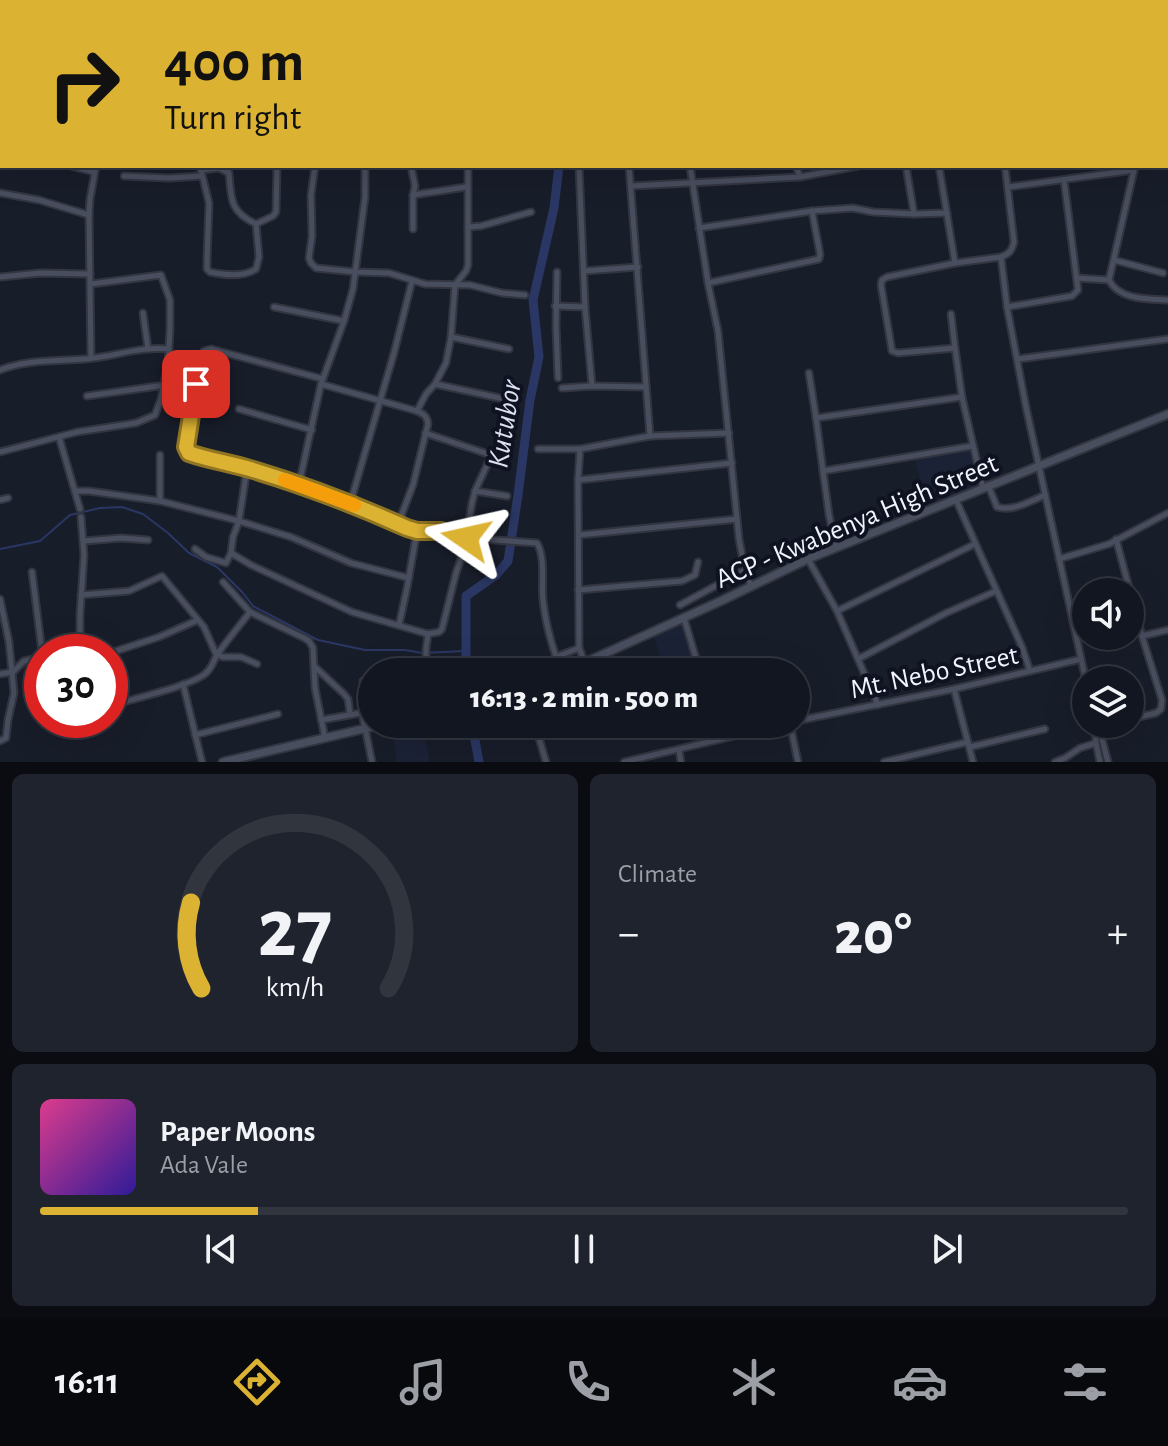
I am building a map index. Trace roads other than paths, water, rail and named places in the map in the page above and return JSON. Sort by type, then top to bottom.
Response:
[{"type":"main road","name":"ACP - Kwabenya High Street","points":[[596,658],[836,547],[1168,414]]},
{"type":"main road","points":[[223,762],[358,730]]},
{"type":"street","points":[[124,176],[169,178],[219,168],[229,173],[233,206],[246,220],[256,224],[276,212],[277,168]]},
{"type":"street","points":[[315,168],[309,258],[316,268],[389,273],[412,281],[470,285],[525,295]]},
{"type":"street","points":[[299,485],[322,382],[344,321],[356,272],[365,197],[365,168]]},
{"type":"street","points":[[411,168],[415,186],[413,229]]},
{"type":"street","points":[[417,411],[446,363],[455,285],[468,265],[468,168]]},
{"type":"street","points":[[579,168],[592,386]]},
{"type":"street","points":[[629,168],[650,436]]},
{"type":"street","points":[[690,168],[718,331],[737,519],[745,570],[751,586]]},
{"type":"street","points":[[797,168],[800,177]]},
{"type":"street","points":[[631,186],[800,177],[844,168]]},
{"type":"street","points":[[906,168],[914,214]]},
{"type":"street","points":[[939,168],[955,263]]},
{"type":"street","points":[[955,348],[892,351],[882,280],[1007,255],[1014,242],[1005,168]]},
{"type":"street","points":[[1008,187],[1134,168],[1109,280],[1113,287],[1123,293],[1168,300]]},
{"type":"street","points":[[91,358],[89,215],[95,169]]},
{"type":"street","points":[[201,171],[209,203],[207,269],[210,272],[249,273],[256,269],[259,257],[256,224]]},
{"type":"street","points":[[1007,307],[1072,296],[1078,290],[1064,180]]},
{"type":"street","points":[[413,195],[466,187]]},
{"type":"street","points":[[0,193],[39,200],[89,215]]},
{"type":"street","points":[[699,228],[853,208],[873,212],[947,213]]},
{"type":"street","points":[[708,283],[819,259],[812,211]]},
{"type":"street","points":[[468,227],[531,212]]},
{"type":"street","points":[[1001,257],[1007,307],[1083,666]]},
{"type":"street","points":[[1114,260],[1163,273]]},
{"type":"street","points":[[584,271],[638,267]]},
{"type":"street","points":[[557,272],[558,378]]},
{"type":"street","points":[[0,277],[40,273],[90,274]]},
{"type":"street","points":[[0,452],[100,428],[136,423],[151,418],[158,411],[168,363],[170,306],[161,275],[91,284]]},
{"type":"street","points":[[1077,278],[1109,280]]},
{"type":"street","points":[[350,504],[412,281]]},
{"type":"street","points":[[555,306],[585,307]]},
{"type":"street","points":[[274,307],[344,321]]},
{"type":"street","points":[[143,313],[148,349]]},
{"type":"street","points":[[951,314],[962,397],[972,446],[986,487],[1001,509],[1045,495]]},
{"type":"street","points":[[451,337],[509,349]]},
{"type":"street","points":[[1018,359],[1168,339]]},
{"type":"street","points":[[0,370],[20,363],[169,349]]},
{"type":"street","points":[[398,524],[413,485],[428,424],[424,414],[211,349],[204,351],[195,363],[196,384],[187,451],[299,485],[350,504],[398,524],[417,531],[441,531],[466,540],[537,543],[540,546],[543,600],[556,657],[579,648]]},
{"type":"street","points":[[168,363],[195,363]]},
{"type":"street","points":[[809,373],[836,547]]},
{"type":"street","points":[[435,384],[509,400]]},
{"type":"street","points":[[87,396],[165,385]]},
{"type":"street","points":[[562,388],[646,387]]},
{"type":"street","points":[[816,418],[962,397]]},
{"type":"street","points":[[239,409],[312,430]]},
{"type":"street","points":[[231,553],[352,612],[428,634],[439,632],[466,540],[475,491],[493,453],[425,433]]},
{"type":"street","points":[[538,449],[580,449],[650,436],[729,433]]},
{"type":"street","points":[[59,437],[80,509]]},
{"type":"street","points":[[823,471],[972,446]]},
{"type":"street","points":[[580,449],[578,590],[579,648],[583,658]]},
{"type":"street","points":[[160,455],[160,501]]},
{"type":"street","points":[[578,480],[732,463]]},
{"type":"street","points":[[195,549],[224,564],[231,553],[239,521],[247,468]]},
{"type":"street","points":[[75,491],[160,501],[239,521],[291,537],[351,563],[409,578]]},
{"type":"street","points":[[475,491],[507,496]]},
{"type":"street","points":[[0,500],[8,498]]},
{"type":"street","points":[[955,499],[1030,671]]},
{"type":"street","points":[[1059,559],[1101,547],[1168,513]]},
{"type":"street","points":[[80,634],[84,541],[81,517]]},
{"type":"street","points":[[579,535],[737,519]]},
{"type":"street","points":[[399,625],[417,531]]},
{"type":"street","points":[[84,541],[121,538],[148,540]]},
{"type":"street","points":[[1116,539],[1126,578]]},
{"type":"street","points":[[837,611],[975,544]]},
{"type":"street","points":[[808,559],[837,611],[878,705]]},
{"type":"street","points":[[578,590],[682,581],[695,575],[698,562]]},
{"type":"street","points":[[680,605],[745,570]]},
{"type":"street","points":[[32,572],[40,634]]},
{"type":"street","points":[[81,595],[129,591],[162,576],[209,636],[216,654],[209,671],[196,680],[128,701]]},
{"type":"street","points":[[223,582],[250,612],[309,641],[313,648],[315,688],[325,738]]},
{"type":"street","points":[[858,659],[996,591]]},
{"type":"street","points":[[0,599],[9,642],[14,693],[6,738],[0,741]]},
{"type":"street","points":[[216,654],[250,612]]},
{"type":"street","points":[[684,618],[696,658]]},
{"type":"street","points":[[128,647],[198,620]]},
{"type":"street","points":[[1144,636],[1168,630]]},
{"type":"street","points":[[426,658],[428,634]]},
{"type":"street","points":[[1144,642],[1162,700],[1161,709],[1144,716]]},
{"type":"street","points":[[216,654],[241,657],[257,664]]},
{"type":"street","name":"Mt. Nebo Street","points":[[810,718],[1081,659]]},
{"type":"street","points":[[0,674],[13,672],[24,661]]},
{"type":"street","points":[[314,666],[348,699],[350,714]]},
{"type":"street","points":[[183,684],[202,762]]},
{"type":"street","points":[[954,689],[973,762]]},
{"type":"street","points":[[321,720],[358,713]]},
{"type":"street","points":[[195,735],[278,714]]},
{"type":"street","points":[[884,762],[914,759],[1045,729]]},
{"type":"street","points":[[368,738],[372,762]]},
{"type":"street","points":[[539,738],[546,762]]},
{"type":"street","points":[[624,762],[729,738]]},
{"type":"street","points":[[792,738],[798,762]]},
{"type":"street","points":[[1097,738],[1100,762]]},
{"type":"street","points":[[1102,738],[1108,762]]},
{"type":"street","points":[[1055,762],[1096,743]]},
{"type":"street","points":[[679,750],[681,762]]},
{"type":"waterway","name":"Kutubor","points":[[466,658],[466,596],[496,575],[508,561],[530,400],[539,357],[533,300],[554,208],[559,168]]},
{"type":"waterway","points":[[0,549],[40,541],[70,515],[122,507],[143,514],[189,553],[217,567],[253,606],[318,640],[365,650],[422,653],[466,651]]},
{"type":"waterway","name":"Kutubor","points":[[475,738],[479,762]]}]
